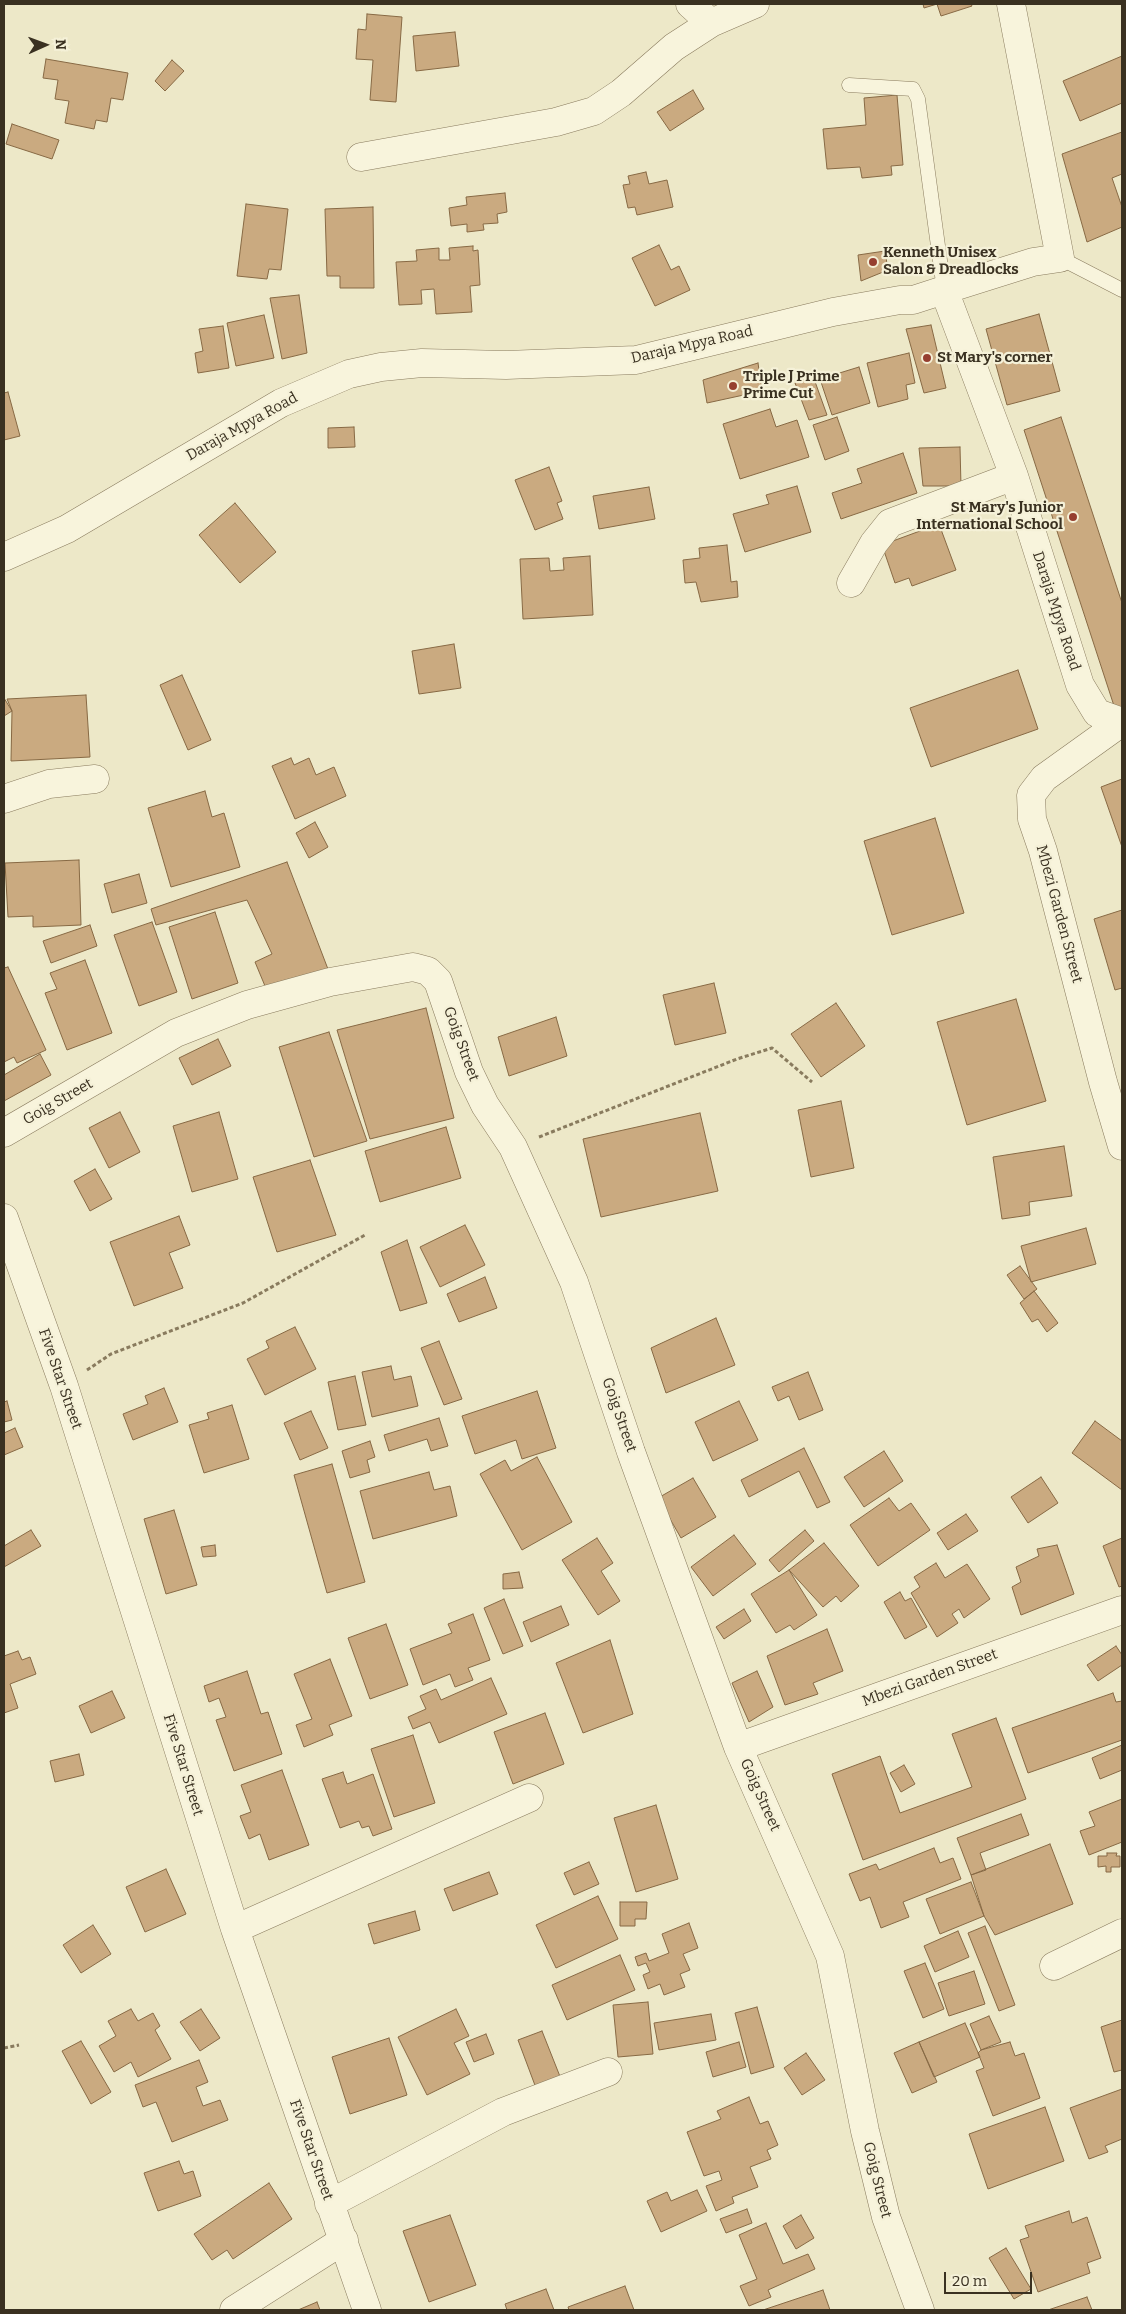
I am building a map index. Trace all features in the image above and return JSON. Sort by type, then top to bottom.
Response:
[{"type":"street","points":[[690,4],[711,22]]},
{"type":"street","points":[[361,157],[556,122],[594,111],[621,94],[674,47],[711,22],[755,4]]},
{"type":"street","points":[[944,290],[1033,262],[1060,258],[1010,4]]},
{"type":"street","name":"Daraja Mpya Road","points":[[4,557],[67,528],[281,403],[349,374],[381,367],[422,363],[506,365],[636,360],[833,312],[900,300],[913,300],[944,290],[1014,476],[1080,685],[1097,713],[1122,722]]},
{"type":"street","points":[[851,583],[874,543],[890,523],[1014,476]]},
{"type":"street","name":"Mbezi Garden Street","points":[[1122,722],[1044,778],[1031,795],[1032,819],[1043,851],[1122,1146]]},
{"type":"street","points":[[4,799],[49,784],[95,779]]},
{"type":"street","name":"Goig Street","points":[[4,1133],[176,1033],[247,1005],[330,982],[413,967],[428,971],[438,981],[469,1072],[485,1105],[513,1147],[574,1282],[631,1452],[738,1746],[830,1956],[865,2131],[886,2217],[920,2310]]},
{"type":"street","name":"Five Star Street","points":[[4,1218],[64,1386],[235,1929],[367,2310]]},
{"type":"street","name":"Mbezi Garden Street","points":[[738,1746],[1122,1610]]},
{"type":"street","points":[[235,1929],[529,1798]]},
{"type":"street","points":[[1054,1966],[1122,1933]]},
{"type":"street","points":[[329,2204],[503,2112],[608,2072]]},
{"type":"street","points":[[234,2310],[344,2240]]},
{"type":"lane","points":[[849,85],[913,88],[918,99],[944,290]]},
{"type":"lane","points":[[1060,258],[1122,290]]},
{"type":"path","points":[[513,1147],[737,1059],[772,1048],[812,1082]]},
{"type":"path","points":[[64,1386],[111,1354],[243,1303],[365,1235]]},
{"type":"path","points":[[4,2048],[19,2045]]},
{"type":"building","points":[[923,4],[937,4],[924,8]]},
{"type":"building","points":[[937,4],[971,4],[972,6],[941,16]]},
{"type":"building","points":[[367,14],[402,17],[396,102],[370,100],[373,60],[356,59],[358,29],[366,30]]},
{"type":"building","points":[[455,32],[459,66],[416,71],[413,36]]},
{"type":"building","points":[[1122,56],[1122,103],[1080,121],[1063,81]]},
{"type":"building","points":[[46,59],[128,73],[123,100],[111,98],[107,122],[96,120],[94,129],[65,123],[69,101],[55,99],[58,80],[43,78]]},
{"type":"building","points":[[172,60],[184,71],[165,91],[155,81]]},
{"type":"building","points":[[693,90],[704,109],[670,131],[657,112]]},
{"type":"building","points":[[897,95],[903,165],[891,166],[892,175],[862,178],[860,167],[827,169],[823,129],[866,125],[864,98]]},
{"type":"building","points":[[12,124],[59,140],[52,159],[6,144]]},
{"type":"building","points":[[1122,132],[1122,174],[1112,178],[1122,207],[1122,227],[1087,242],[1062,154]]},
{"type":"building","points":[[646,172],[649,184],[667,180],[673,207],[637,215],[635,207],[628,208],[623,185],[630,184],[628,176]]},
{"type":"building","points":[[505,193],[507,212],[497,214],[498,223],[483,224],[484,230],[467,232],[467,224],[451,226],[449,208],[467,205],[466,197]]},
{"type":"building","points":[[246,204],[288,209],[281,270],[269,269],[267,279],[237,276]]},
{"type":"building","points":[[373,207],[374,288],[340,288],[340,276],[327,276],[325,209]]},
{"type":"building","points":[[659,245],[671,270],[679,266],[690,290],[655,306],[632,258]]},
{"type":"building","points":[[473,246],[473,251],[478,250],[480,285],[470,286],[472,312],[436,314],[434,289],[421,290],[422,304],[399,305],[396,262],[417,261],[416,250],[439,248],[439,260],[450,260],[449,248]]},
{"type":"building","name":"Kenneth Unisex Salon & Dreadlocks","points":[[885,251],[888,270],[861,281],[858,255]]},
{"type":"building","points":[[299,295],[307,353],[282,359],[270,298]]},
{"type":"building","points":[[1039,314],[1060,391],[1007,405],[986,329]]},
{"type":"building","points":[[264,315],[274,358],[236,366],[227,323]]},
{"type":"building","name":"St Mary's corner","points":[[931,325],[946,388],[924,393],[906,329]]},
{"type":"building","points":[[223,326],[229,368],[198,373],[195,353],[203,351],[199,329]]},
{"type":"building","points":[[909,353],[915,383],[906,385],[908,399],[878,407],[867,363]]},
{"type":"building","name":"Triple J Prime Prime Cut","points":[[758,363],[762,391],[707,403],[703,380]]},
{"type":"building","points":[[859,367],[870,403],[832,415],[820,379]]},
{"type":"building","points":[[813,376],[827,415],[809,420],[795,383]]},
{"type":"building","points":[[8,392],[20,436],[4,440],[4,393]]},
{"type":"building","points":[[770,409],[776,427],[797,420],[809,457],[740,479],[723,424]]},
{"type":"building","points":[[837,417],[849,451],[825,460],[813,425]]},
{"type":"building","name":"St Mary's Junior International School","points":[[1061,417],[1122,603],[1122,709],[1116,712],[1024,430]]},
{"type":"building","points":[[354,427],[355,447],[328,448],[328,428]]},
{"type":"building","points":[[960,447],[961,486],[923,486],[919,448]]},
{"type":"building","points":[[903,453],[917,493],[841,519],[832,493],[862,483],[857,469]]},
{"type":"building","points":[[549,467],[562,501],[557,503],[563,519],[535,530],[515,480]]},
{"type":"building","points":[[797,486],[811,532],[745,552],[733,514],[769,504],[766,495]]},
{"type":"building","points":[[649,487],[655,519],[599,529],[593,496]]},
{"type":"building","points":[[235,503],[276,552],[240,583],[199,535]]},
{"type":"building","points":[[939,524],[956,570],[912,586],[909,578],[895,583],[882,545]]},
{"type":"building","points":[[727,545],[731,582],[737,581],[738,597],[701,602],[696,582],[685,583],[683,560],[700,558],[699,548]]},
{"type":"building","points":[[590,556],[593,615],[523,619],[520,559],[549,558],[550,571],[564,570],[563,558]]},
{"type":"building","points":[[454,644],[461,688],[419,694],[412,651]]},
{"type":"building","points":[[1018,670],[1038,729],[931,767],[910,708]]},
{"type":"building","points":[[182,675],[211,740],[188,750],[160,685]]},
{"type":"building","points":[[86,695],[90,757],[11,761],[12,711],[7,699]]},
{"type":"building","points":[[4,698],[12,711],[4,716]]},
{"type":"building","points":[[291,758],[294,765],[309,758],[316,775],[334,767],[346,796],[295,819],[272,766]]},
{"type":"building","points":[[1122,779],[1122,847],[1101,787]]},
{"type":"building","points":[[205,791],[212,817],[224,813],[240,867],[171,887],[148,808]]},
{"type":"building","points":[[935,818],[964,913],[892,935],[864,841]]},
{"type":"building","points":[[315,822],[328,847],[309,858],[296,833]]},
{"type":"building","points":[[79,860],[81,925],[33,927],[33,916],[8,917],[5,863]]},
{"type":"building","points":[[287,862],[331,977],[270,998],[255,962],[272,954],[247,900],[156,925],[151,909]]},
{"type":"building","points":[[139,874],[147,903],[112,913],[104,884]]},
{"type":"building","points":[[1122,910],[1122,988],[1115,990],[1094,919]]},
{"type":"building","points":[[215,912],[238,983],[192,999],[169,927]]},
{"type":"building","points":[[152,922],[177,992],[139,1006],[114,935]]},
{"type":"building","points":[[90,925],[97,946],[51,963],[43,941]]},
{"type":"building","points":[[85,960],[112,1033],[67,1050],[45,993],[57,989],[50,973]]},
{"type":"building","points":[[8,967],[46,1050],[17,1063],[14,1057],[4,1062],[4,968]]},
{"type":"building","points":[[714,983],[726,1033],[675,1045],[663,995]]},
{"type":"building","points":[[1016,999],[1046,1101],[967,1125],[937,1022]]},
{"type":"building","points":[[836,1003],[865,1046],[821,1077],[791,1034]]},
{"type":"building","points":[[426,1008],[454,1118],[370,1139],[337,1030]]},
{"type":"building","points":[[556,1017],[567,1056],[509,1076],[498,1037]]},
{"type":"building","points":[[329,1032],[367,1141],[314,1157],[279,1047]]},
{"type":"building","points":[[218,1039],[231,1066],[192,1085],[179,1058]]},
{"type":"building","points":[[40,1054],[51,1075],[4,1101],[4,1075]]},
{"type":"building","points":[[841,1101],[854,1168],[811,1177],[798,1110]]},
{"type":"building","points":[[120,1112],[140,1152],[109,1168],[89,1128]]},
{"type":"building","points":[[219,1112],[238,1179],[192,1192],[173,1126]]},
{"type":"building","points":[[700,1113],[718,1191],[601,1217],[583,1139]]},
{"type":"building","points":[[446,1127],[461,1178],[380,1202],[365,1151]]},
{"type":"building","points":[[1064,1146],[1072,1196],[1029,1202],[1030,1215],[1002,1219],[993,1157]]},
{"type":"building","points":[[310,1160],[336,1235],[277,1252],[253,1177]]},
{"type":"building","points":[[95,1169],[112,1199],[90,1211],[74,1181]]},
{"type":"building","points":[[179,1216],[190,1245],[169,1253],[183,1288],[134,1306],[110,1242]]},
{"type":"building","points":[[465,1225],[485,1265],[440,1287],[420,1247]]},
{"type":"building","points":[[1086,1228],[1096,1264],[1031,1282],[1021,1246]]},
{"type":"building","points":[[407,1240],[427,1303],[400,1311],[381,1252]]},
{"type":"building","points":[[1020,1266],[1037,1289],[1024,1299],[1007,1275]]},
{"type":"building","points":[[485,1277],[497,1308],[459,1322],[447,1294]]},
{"type":"building","points":[[1034,1291],[1058,1323],[1047,1332],[1038,1319],[1032,1322],[1020,1303]]},
{"type":"building","points":[[716,1318],[735,1365],[666,1393],[651,1348]]},
{"type":"building","points":[[295,1327],[316,1369],[265,1395],[247,1359],[269,1348],[266,1341]]},
{"type":"building","points":[[439,1341],[462,1399],[444,1405],[421,1348]]},
{"type":"building","points":[[391,1366],[394,1380],[411,1376],[418,1406],[372,1417],[362,1372]]},
{"type":"building","points":[[808,1372],[823,1410],[799,1420],[789,1396],[778,1401],[772,1387]]},
{"type":"building","points":[[355,1376],[366,1425],[338,1430],[328,1382]]},
{"type":"building","points":[[164,1388],[178,1422],[133,1440],[123,1414],[148,1404],[145,1396]]},
{"type":"building","points":[[537,1391],[556,1448],[522,1459],[516,1440],[475,1454],[462,1416]]},
{"type":"building","points":[[7,1401],[12,1420],[4,1422],[4,1402]]},
{"type":"building","points":[[739,1401],[758,1440],[713,1461],[695,1422]]},
{"type":"building","points":[[232,1405],[249,1459],[204,1473],[189,1425],[209,1419],[207,1413]]},
{"type":"building","points":[[311,1411],[328,1448],[300,1460],[284,1423]]},
{"type":"building","points":[[439,1418],[448,1446],[431,1451],[427,1439],[389,1451],[384,1435]]},
{"type":"building","points":[[1095,1421],[1122,1441],[1122,1490],[1072,1453]]},
{"type":"building","points":[[15,1428],[23,1447],[4,1455],[4,1433]]},
{"type":"building","points":[[370,1441],[375,1457],[367,1460],[370,1472],[350,1478],[342,1451]]},
{"type":"building","points":[[804,1448],[830,1502],[817,1508],[799,1471],[749,1497],[741,1480]]},
{"type":"building","points":[[884,1451],[903,1481],[864,1507],[844,1477]]},
{"type":"building","points":[[537,1457],[572,1522],[522,1550],[480,1474],[505,1460],[511,1471]]},
{"type":"building","points":[[332,1464],[365,1582],[327,1593],[294,1475]]},
{"type":"building","points":[[429,1472],[434,1490],[450,1486],[457,1516],[373,1539],[360,1491]]},
{"type":"building","points":[[1041,1477],[1058,1503],[1028,1523],[1011,1497]]},
{"type":"building","points":[[693,1478],[716,1517],[681,1538],[658,1498]]},
{"type":"building","points":[[889,1498],[899,1511],[911,1503],[930,1530],[878,1566],[850,1525]]},
{"type":"building","points":[[174,1510],[197,1585],[166,1594],[144,1519]]},
{"type":"building","points":[[966,1514],[978,1531],[948,1550],[937,1533]]},
{"type":"building","points":[[31,1530],[41,1546],[4,1567],[4,1546]]},
{"type":"building","points":[[805,1530],[814,1541],[779,1572],[769,1560]]},
{"type":"building","points":[[734,1535],[756,1564],[713,1596],[691,1567]]},
{"type":"building","points":[[597,1538],[613,1563],[601,1571],[620,1601],[598,1615],[562,1560]]},
{"type":"building","points":[[1122,1538],[1122,1586],[1119,1587],[1103,1546]]},
{"type":"building","points":[[824,1543],[859,1586],[841,1602],[836,1596],[823,1607],[789,1570]]},
{"type":"building","points":[[215,1545],[216,1556],[203,1557],[201,1547]]},
{"type":"building","points":[[1057,1545],[1074,1594],[1021,1615],[1012,1587],[1021,1582],[1016,1567],[1039,1556],[1037,1549]]},
{"type":"building","points":[[936,1563],[945,1578],[967,1564],[990,1599],[964,1618],[959,1609],[952,1614],[958,1623],[937,1637],[911,1593],[920,1587],[914,1577]]},
{"type":"building","points":[[789,1570],[817,1615],[794,1630],[790,1625],[776,1633],[751,1594]]},
{"type":"building","points":[[519,1572],[523,1588],[503,1589],[503,1574]]},
{"type":"building","points":[[900,1592],[905,1601],[911,1598],[927,1627],[905,1639],[884,1602]]},
{"type":"building","points":[[504,1599],[523,1646],[503,1654],[484,1608]]},
{"type":"building","points":[[561,1606],[569,1625],[531,1642],[523,1622]]},
{"type":"building","points":[[744,1609],[751,1621],[724,1639],[716,1627]]},
{"type":"building","points":[[473,1614],[490,1660],[468,1668],[473,1680],[455,1687],[450,1674],[423,1685],[410,1649],[452,1633],[448,1624]]},
{"type":"building","points":[[386,1624],[408,1685],[370,1699],[348,1638]]},
{"type":"building","points":[[827,1629],[843,1671],[813,1683],[818,1694],[785,1705],[767,1656]]},
{"type":"building","points":[[610,1640],[633,1714],[583,1733],[556,1663]]},
{"type":"building","points":[[1116,1646],[1122,1655],[1122,1665],[1098,1681],[1087,1665]]},
{"type":"building","points":[[18,1651],[22,1660],[30,1657],[36,1674],[10,1684],[18,1708],[4,1713],[4,1656]]},
{"type":"building","points":[[330,1659],[352,1716],[329,1725],[333,1735],[304,1747],[296,1725],[312,1719],[294,1674]]},
{"type":"building","points":[[247,1671],[261,1714],[268,1712],[282,1754],[234,1771],[216,1720],[226,1717],[219,1698],[209,1702],[204,1686]]},
{"type":"building","points":[[757,1671],[773,1707],[749,1722],[732,1683]]},
{"type":"building","points":[[491,1678],[507,1714],[439,1743],[430,1722],[413,1729],[408,1717],[426,1709],[420,1696],[436,1689],[441,1700]]},
{"type":"building","points":[[112,1691],[125,1718],[91,1733],[79,1706]]},
{"type":"building","points":[[1113,1693],[1116,1702],[1122,1701],[1122,1740],[1028,1773],[1012,1728]]},
{"type":"building","points":[[545,1713],[564,1764],[513,1784],[494,1732]]},
{"type":"building","points":[[996,1718],[1026,1799],[863,1860],[832,1774],[880,1756],[900,1813],[972,1787],[952,1734]]},
{"type":"building","points":[[413,1735],[435,1803],[394,1817],[371,1749]]},
{"type":"building","points":[[1122,1745],[1122,1770],[1100,1779],[1092,1758]]},
{"type":"building","points":[[79,1754],[84,1775],[55,1782],[50,1761]]},
{"type":"building","points":[[904,1765],[915,1784],[901,1792],[890,1773]]},
{"type":"building","points":[[282,1770],[309,1845],[269,1860],[260,1834],[249,1839],[240,1816],[251,1812],[241,1785]]},
{"type":"building","points":[[343,1772],[347,1784],[373,1774],[392,1829],[373,1836],[369,1826],[362,1828],[359,1821],[340,1828],[322,1779]]},
{"type":"building","points":[[1122,1799],[1122,1842],[1089,1855],[1080,1831],[1095,1826],[1089,1812]]},
{"type":"building","points":[[656,1805],[678,1879],[636,1892],[614,1818]]},
{"type":"building","points":[[1021,1814],[1029,1835],[980,1853],[986,1870],[971,1875],[957,1838]]},
{"type":"building","points":[[1050,1844],[1073,1904],[995,1935],[984,1916],[971,1875]]},
{"type":"building","points":[[934,1848],[940,1863],[953,1858],[961,1879],[903,1902],[909,1917],[881,1928],[870,1897],[860,1901],[849,1874],[876,1864],[879,1870]]},
{"type":"building","points":[[1107,1853],[1117,1853],[1116,1856],[1120,1856],[1120,1867],[1111,1867],[1111,1872],[1106,1872],[1106,1866],[1098,1867],[1098,1856],[1107,1856]]},
{"type":"building","points":[[589,1862],[599,1884],[574,1895],[564,1873]]},
{"type":"building","points":[[166,1869],[186,1914],[145,1932],[126,1887]]},
{"type":"building","points":[[489,1872],[498,1894],[453,1911],[444,1889]]},
{"type":"building","points":[[971,1882],[984,1916],[940,1934],[926,1899]]},
{"type":"building","points":[[598,1896],[618,1939],[556,1968],[536,1925]]},
{"type":"building","points":[[620,1902],[647,1902],[646,1919],[635,1919],[635,1926],[620,1926]]},
{"type":"building","points":[[415,1911],[420,1930],[374,1944],[368,1924]]},
{"type":"building","points":[[689,1923],[698,1948],[683,1954],[690,1970],[680,1974],[685,1987],[664,1995],[660,1984],[648,1989],[643,1975],[650,1972],[646,1963],[638,1966],[635,1957],[646,1953],[649,1961],[669,1953],[662,1934]]},
{"type":"building","points":[[93,1925],[111,1954],[81,1973],[63,1945]]},
{"type":"building","points":[[985,1926],[1015,2005],[999,2011],[968,1933]]},
{"type":"building","points":[[958,1931],[969,1957],[935,1972],[924,1946]]},
{"type":"building","points":[[620,1955],[635,1990],[567,2020],[552,1985]]},
{"type":"building","points":[[925,1963],[944,2009],[923,2018],[904,1971]]},
{"type":"building","points":[[974,1971],[985,2004],[949,2016],[938,1983]]},
{"type":"building","points":[[648,2002],[653,2054],[618,2057],[613,2005]]},
{"type":"building","points":[[757,2007],[774,2067],[751,2074],[735,2013]]},
{"type":"building","points":[[131,2009],[138,2021],[153,2013],[160,2026],[155,2030],[171,2059],[138,2077],[131,2062],[114,2072],[99,2046],[116,2036],[108,2021]]},
{"type":"building","points":[[201,2009],[220,2038],[200,2051],[180,2022]]},
{"type":"building","points":[[456,2009],[469,2036],[454,2043],[470,2074],[427,2095],[398,2037]]},
{"type":"building","points":[[711,2014],[716,2040],[659,2050],[654,2023]]},
{"type":"building","points":[[989,2016],[1001,2042],[981,2050],[970,2024]]},
{"type":"building","points":[[1122,2020],[1122,2070],[1114,2072],[1101,2027]]},
{"type":"building","points":[[965,2023],[980,2057],[934,2077],[919,2042]]},
{"type":"building","points":[[542,2031],[561,2079],[536,2088],[518,2040]]},
{"type":"building","points":[[486,2034],[494,2054],[474,2062],[466,2042]]},
{"type":"building","points":[[389,2038],[407,2095],[350,2114],[332,2057]]},
{"type":"building","points":[[81,2041],[111,2092],[91,2104],[62,2051]]},
{"type":"building","points":[[739,2042],[746,2067],[713,2077],[706,2052]]},
{"type":"building","points":[[919,2042],[937,2082],[912,2093],[894,2053]]},
{"type":"building","points":[[1010,2042],[1015,2056],[1024,2053],[1040,2098],[993,2116],[976,2071],[984,2068],[978,2053],[981,2050]]},
{"type":"building","points":[[806,2053],[825,2080],[802,2095],[784,2068]]},
{"type":"building","points":[[199,2060],[208,2082],[196,2087],[203,2106],[220,2100],[228,2120],[172,2142],[156,2102],[143,2107],[135,2085]]},
{"type":"building","points":[[1122,2089],[1122,2139],[1105,2146],[1108,2152],[1089,2159],[1070,2108]]},
{"type":"building","points":[[749,2097],[760,2124],[768,2121],[778,2145],[767,2150],[771,2159],[750,2167],[758,2187],[732,2197],[734,2203],[716,2211],[706,2186],[722,2180],[719,2171],[704,2176],[687,2132],[721,2119],[717,2111]]},
{"type":"building","points":[[1045,2107],[1064,2161],[988,2189],[969,2134]]},
{"type":"building","points":[[179,2161],[184,2174],[193,2171],[201,2196],[158,2211],[144,2173]]},
{"type":"building","points":[[269,2183],[292,2219],[233,2259],[227,2250],[212,2260],[194,2234]]},
{"type":"building","points":[[697,2190],[707,2211],[661,2232],[647,2201],[667,2192],[671,2201]]},
{"type":"building","points":[[747,2209],[752,2223],[726,2233],[720,2219]]},
{"type":"building","points":[[1069,2211],[1072,2223],[1087,2217],[1101,2258],[1087,2263],[1090,2273],[1038,2292],[1020,2240],[1029,2237],[1025,2226]]},
{"type":"building","points":[[450,2215],[476,2285],[429,2302],[403,2231]]},
{"type":"building","points":[[801,2215],[814,2238],[796,2249],[783,2226]]},
{"type":"building","points":[[766,2223],[783,2264],[808,2254],[815,2269],[768,2290],[771,2297],[749,2306],[740,2286],[757,2279],[739,2235]]},
{"type":"building","points":[[1006,2248],[1031,2289],[1014,2299],[989,2258]]},
{"type":"building","points":[[625,2286],[634,2310],[569,2310],[568,2307]]},
{"type":"building","points":[[546,2289],[554,2310],[507,2310],[505,2304]]},
{"type":"building","points":[[823,2290],[830,2310],[763,2310]]},
{"type":"building","points":[[1087,2297],[1092,2310],[1048,2310]]},
{"type":"building","points":[[317,2302],[320,2310],[298,2310]]},
{"type":"place","name":"Kenneth Unisex Salon & Dreadlocks","points":[[873,262]]},
{"type":"place","name":"St Mary's corner","points":[[927,358]]},
{"type":"place","name":"Triple J Prime Prime Cut","points":[[733,386]]},
{"type":"place","name":"St Mary's Junior International School","points":[[1073,517]]}]
